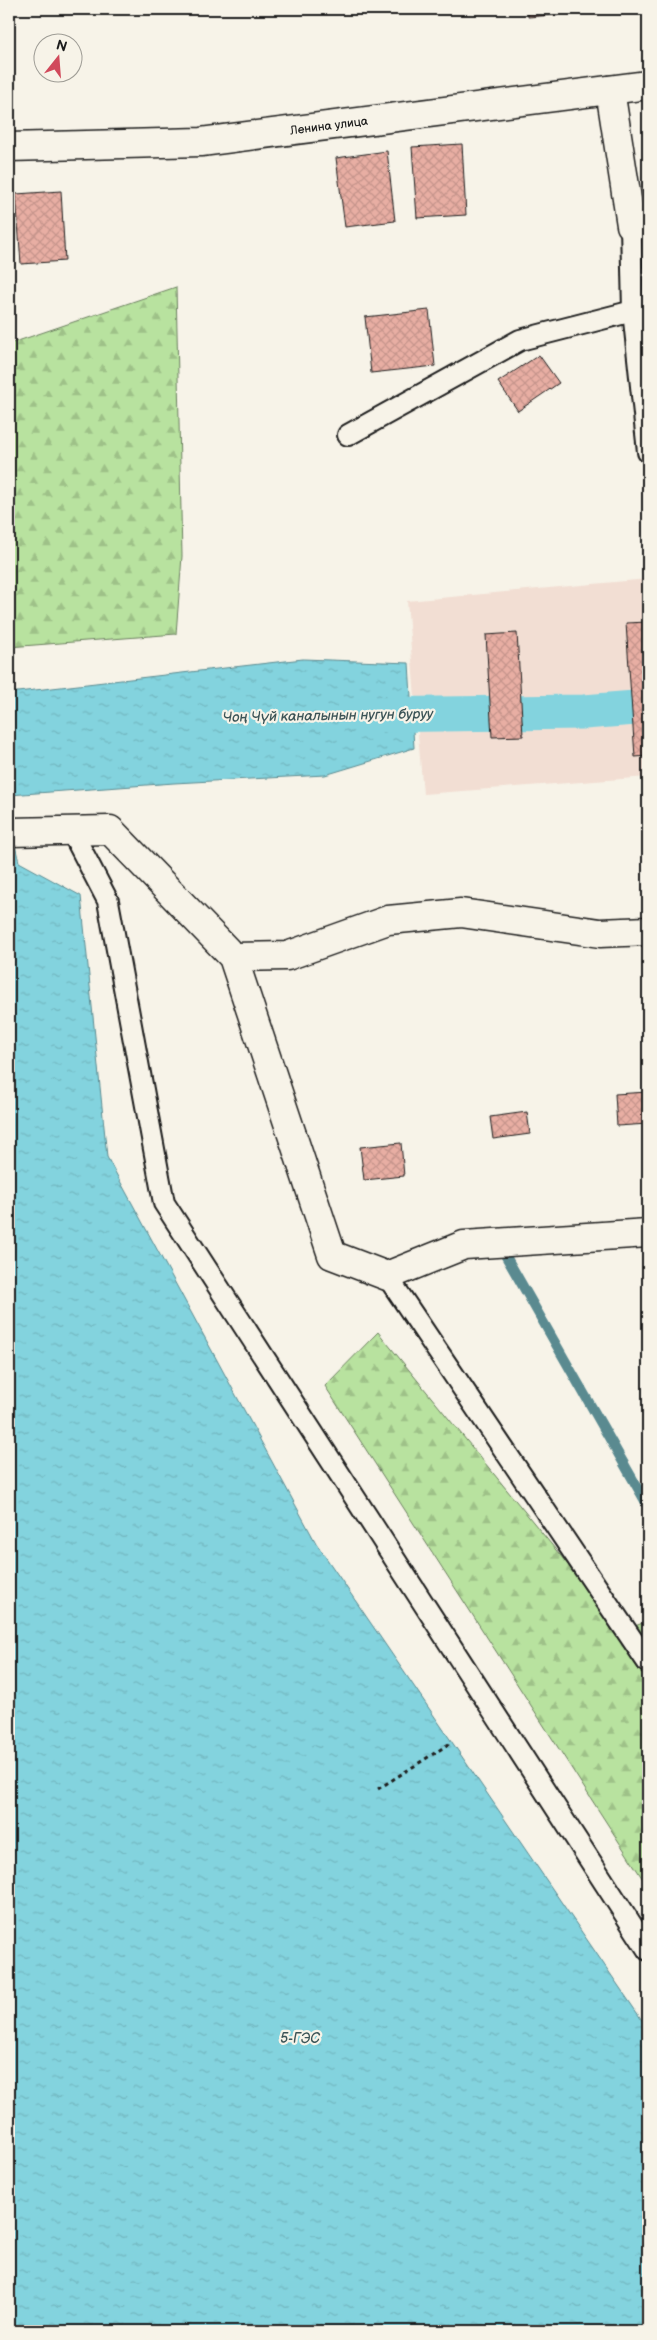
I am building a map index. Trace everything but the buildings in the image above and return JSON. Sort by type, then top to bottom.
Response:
[{"type":"street","name":"Ленина улица","points":[[9,147],[201,142],[648,85]]},
{"type":"street","points":[[610,90],[639,225]]},
{"type":"street","points":[[9,832],[110,830],[233,957],[332,1255],[387,1276],[464,1244],[648,1234]]},
{"type":"street","points":[[233,957],[287,956],[388,920],[461,913],[600,933],[648,931]]},
{"type":"lane","points":[[639,225],[633,311],[648,452]]},
{"type":"lane","points":[[348,434],[520,340],[633,311]]},
{"type":"lane","points":[[70,830],[108,901],[164,1204],[648,1950]]},
{"type":"lane","points":[[387,1276],[648,1663]]},
{"type":"path","points":[[378,1789],[452,1742]]},
{"type":"shaded area","points":[[648,579],[648,777],[423,794],[407,601]]},
{"type":"green space","points":[[176,287],[182,556],[176,634],[9,647],[9,344]]},
{"type":"green space","points":[[378,1332],[622,1631],[648,1621],[648,1887],[325,1386]]},
{"type":"water","points":[[303,659],[409,663],[414,748],[325,775],[174,783],[9,795],[9,693]]},
{"type":"water","name":"5-ГЭС","points":[[9,821],[19,862],[81,896],[107,1157],[316,1543],[648,2029],[648,2331],[9,2331]]},
{"type":"waterway","name":"Чоң Чүй каналынын нугун буруу","points":[[364,715],[584,712],[648,707]]},
{"type":"waterway","points":[[500,1246],[648,1506]]}]
